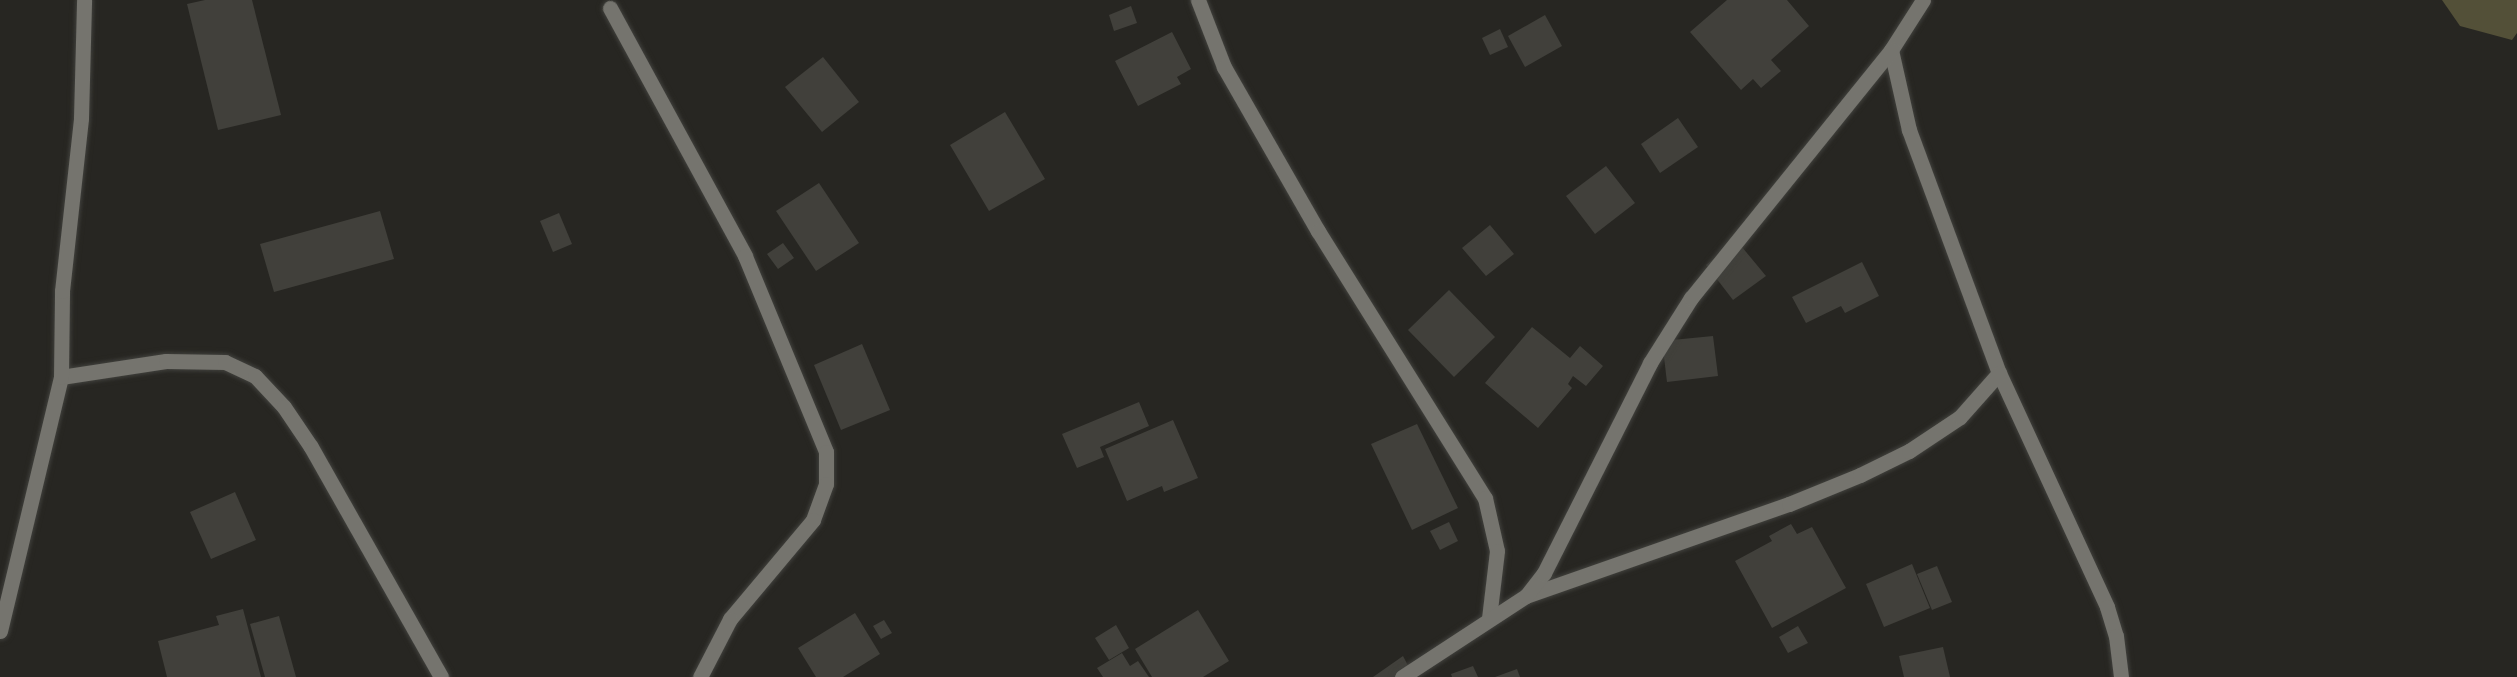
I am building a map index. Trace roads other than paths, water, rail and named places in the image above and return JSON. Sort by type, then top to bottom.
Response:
[{"type":"street","points":[[0,632],[61,377],[62,291],[81,118],[84,0]]},
{"type":"street","points":[[1198,0],[1224,67],[1318,231],[1485,498],[1497,551],[1489,618]]},
{"type":"street","points":[[1526,596],[1544,573],[1650,363],[1691,297],[1891,50],[1923,0]]},
{"type":"street","points":[[610,8],[745,256],[826,452],[826,484],[813,520],[730,619],[700,677]]},
{"type":"street","points":[[1891,50],[1909,130],[1999,374],[2107,607],[2116,636],[2121,677]]},
{"type":"street","points":[[61,377],[166,361],[225,362],[255,376],[284,406],[311,447],[441,677]]},
{"type":"street","points":[[1402,677],[1489,618],[1526,596],[1789,504],[1860,475],[1909,451],[1960,417],[1999,374]]}]
